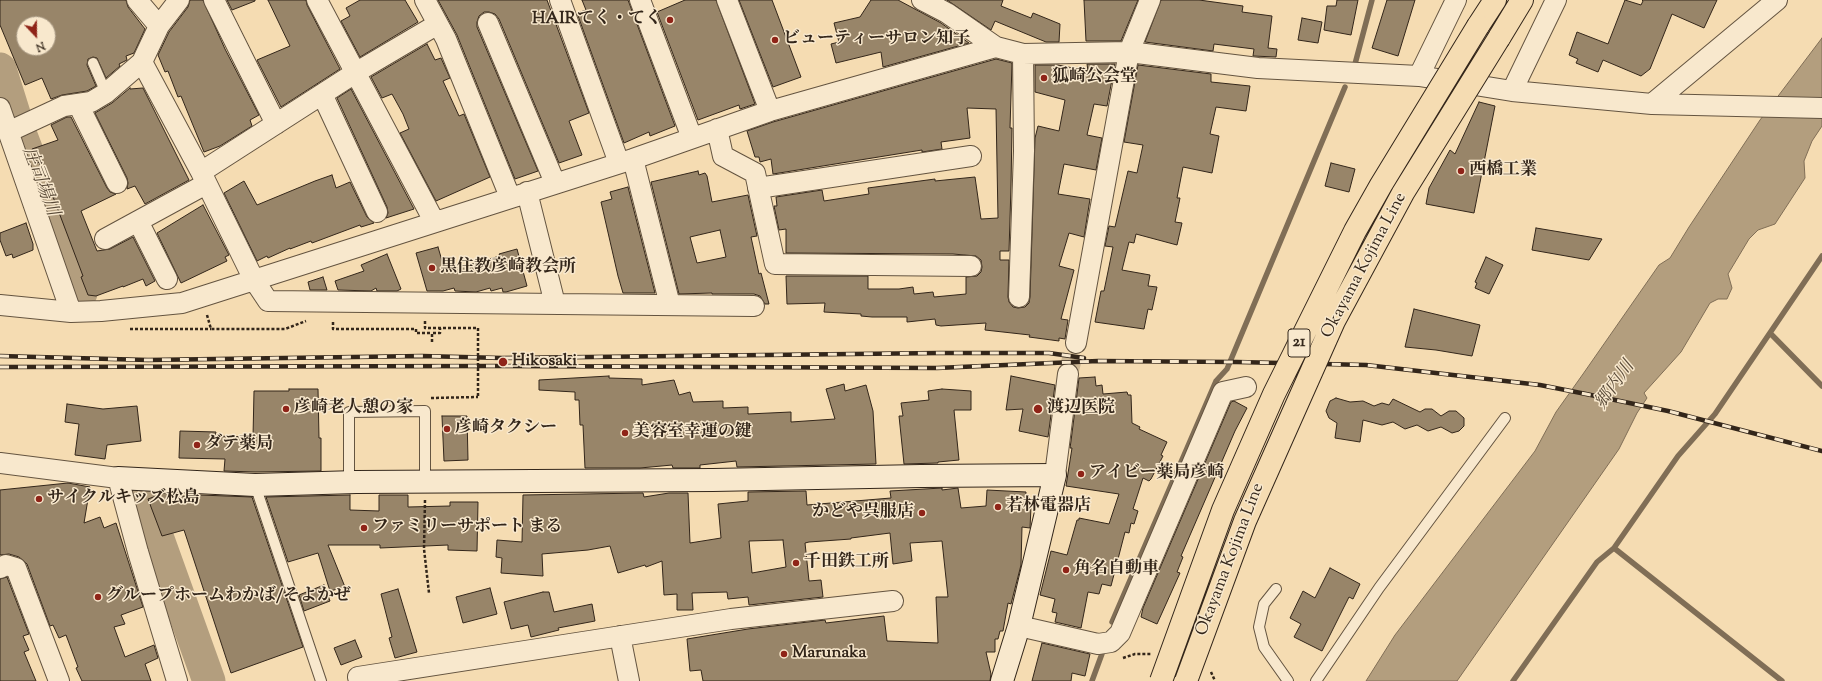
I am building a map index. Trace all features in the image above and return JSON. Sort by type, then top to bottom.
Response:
[{"type":"main road","name":"Okayama Kojima Line","points":[[1161,681],[1223,510],[1274,394],[1355,231],[1381,185],[1495,0]]},
{"type":"main road","name":"Okayama Kojima Line","points":[[1186,681],[1245,521],[1334,321],[1402,193],[1522,0]]},
{"type":"street","points":[[137,0],[159,26]]},
{"type":"street","points":[[8,132],[64,106],[91,102],[106,93],[142,62],[159,26],[179,0]]},
{"type":"street","points":[[214,0],[276,124]]},
{"type":"street","points":[[317,0],[434,221]]},
{"type":"street","points":[[424,0],[446,39],[518,194],[555,304]]},
{"type":"street","points":[[560,0],[626,161],[670,305]]},
{"type":"street","points":[[640,0],[692,138]]},
{"type":"street","points":[[727,0],[770,111]]},
{"type":"street","points":[[922,0],[947,13],[996,47],[1023,54],[1129,52],[1258,68],[1419,76],[1512,91],[1652,104],[1822,108]]},
{"type":"street","points":[[1076,343],[1129,52],[1150,0]]},
{"type":"street","points":[[1419,76],[1456,0]]},
{"type":"street","points":[[1512,91],[1556,0]]},
{"type":"street","points":[[1652,104],[1777,0]]},
{"type":"street","points":[[488,23],[555,183]]},
{"type":"street","points":[[105,239],[138,221],[204,178],[276,124],[322,94],[438,24]]},
{"type":"street","points":[[0,305],[71,312],[134,309],[182,303],[518,194],[626,161],[770,111],[996,47]]},
{"type":"street","points":[[1019,297],[1024,151],[1023,54]]},
{"type":"street","points":[[142,62],[204,178],[254,280],[268,301],[754,306]]},
{"type":"street","points":[[322,94],[377,212]]},
{"type":"street","points":[[78,104],[117,183]]},
{"type":"street","points":[[0,108],[71,312]]},
{"type":"street","points":[[717,130],[723,156],[755,173],[775,264],[971,266]]},
{"type":"street","points":[[758,188],[971,156]]},
{"type":"street","points":[[138,221],[168,279]]},
{"type":"street","points":[[1002,681],[1019,626],[1055,475],[1068,374]]},
{"type":"street","points":[[1019,626],[1098,644],[1111,642],[1120,633],[1223,392],[1246,387]]},
{"type":"street","points":[[0,463],[118,478],[255,485],[349,482],[713,480],[1055,475]]},
{"type":"street","points":[[118,478],[138,552],[177,681]]},
{"type":"street","points":[[0,568],[6,565],[16,568],[59,681]]},
{"type":"street","points":[[358,677],[731,619],[893,601]]},
{"type":"street","points":[[620,636],[629,681]]},
{"type":"lane","points":[[93,63],[106,93]]},
{"type":"lane","points":[[349,482],[349,412],[425,411],[425,482]]},
{"type":"lane","points":[[1316,681],[1379,588],[1505,418]]},
{"type":"lane","points":[[255,485],[321,681]]},
{"type":"lane","points":[[1276,589],[1264,604],[1259,626],[1264,647],[1288,681]]},
{"type":"path","points":[[201,296],[211,329],[285,329],[306,321]]},
{"type":"path","points":[[340,322],[332,322],[333,329],[416,329],[416,333],[440,333],[440,328]]},
{"type":"path","points":[[417,322],[425,322],[424,328],[478,328],[478,397],[446,398]]},
{"type":"path","points":[[432,333],[432,342]]},
{"type":"path","points":[[425,482],[424,549],[429,593]]},
{"type":"water","name":"郷内川","points":[[1822,38],[1822,126],[1812,141],[1804,161],[1805,178],[1775,224],[1758,230],[1749,239],[1728,274],[1732,288],[1727,299],[1718,299],[1710,303],[1681,352],[1644,393],[1647,398],[1637,413],[1619,449],[1457,681],[1366,681],[1395,635],[1535,451],[1556,412],[1659,265],[1670,258],[1760,120]]},
{"type":"building","points":[[0,0],[126,0],[128,7],[145,29],[134,53],[126,56],[127,60],[119,64],[120,66],[106,78],[97,58],[93,57],[88,59],[87,65],[96,86],[87,91],[62,95],[51,99],[42,78],[25,85],[0,25]]},
{"type":"building","points":[[190,0],[203,0],[225,49],[259,115],[250,120],[252,126],[220,146],[204,152],[181,96],[178,97],[168,71],[165,72],[158,55],[169,32],[188,7]]},
{"type":"building","points":[[227,0],[255,0],[255,1],[232,10]]},
{"type":"building","points":[[268,0],[306,0],[307,5],[340,69],[281,107],[257,60],[290,46]]},
{"type":"building","points":[[360,0],[405,0],[418,22],[360,57],[341,21],[350,16],[346,8]]},
{"type":"building","points":[[438,0],[547,0],[589,113],[569,121],[582,155],[559,163],[499,19],[495,14],[484,12],[479,16],[477,27],[538,171],[515,179],[457,35]]},
{"type":"building","points":[[582,0],[628,0],[675,126],[650,136],[649,132],[624,143],[577,13],[586,10]]},
{"type":"building","points":[[685,0],[716,0],[755,104],[740,109],[739,105],[698,120],[657,12]]},
{"type":"building","points":[[739,0],[772,0],[801,77],[773,87]]},
{"type":"building","points":[[871,0],[898,0],[941,23],[969,43],[883,67],[881,52],[836,63],[831,44],[839,42],[834,23],[860,17]]},
{"type":"building","points":[[947,0],[1003,0],[1001,6],[1031,18],[1033,13],[1060,24],[1059,42],[1046,42],[995,21],[991,30]]},
{"type":"building","points":[[1084,0],[1138,0],[1121,41],[1086,41]]},
{"type":"building","points":[[1161,0],[1199,0],[1243,6],[1242,12],[1272,16],[1268,48],[1277,49],[1276,57],[1253,56],[1254,49],[1214,44],[1213,51],[1145,42]]},
{"type":"building","points":[[1337,0],[1358,0],[1351,35],[1324,30],[1327,6],[1336,6]]},
{"type":"building","points":[[1387,0],[1415,0],[1398,56],[1372,48]]},
{"type":"building","points":[[1625,0],[1641,5],[1642,0],[1717,0],[1704,28],[1672,14],[1650,69],[1641,76],[1603,60],[1598,72],[1576,63],[1578,59],[1569,55],[1577,32],[1608,44]]},
{"type":"building","points":[[1302,18],[1322,22],[1318,43],[1298,40]]},
{"type":"building","points":[[427,44],[435,60],[441,58],[450,78],[443,81],[459,116],[464,114],[490,177],[436,201],[400,133],[409,129],[403,114],[392,94],[382,98],[371,77]]},
{"type":"building","points":[[996,59],[1012,63],[1009,251],[1000,251],[1000,260],[1009,260],[1008,297],[1009,302],[1013,307],[1018,308],[1025,307],[1029,303],[1030,297],[1035,138],[1038,126],[1059,131],[1065,100],[1035,92],[1035,65],[1058,65],[1088,71],[1087,64],[1115,64],[1107,106],[1094,104],[1087,135],[1102,138],[1096,170],[1064,164],[1058,194],[1090,199],[1084,237],[1069,233],[1059,266],[1074,270],[1061,319],[1068,320],[1065,339],[1059,338],[1059,341],[1029,337],[1030,335],[985,330],[986,323],[941,326],[936,325],[935,319],[907,322],[907,317],[872,317],[861,316],[861,314],[824,312],[825,303],[787,304],[786,276],[868,276],[868,289],[899,289],[913,287],[914,294],[933,292],[934,297],[966,294],[966,277],[977,276],[981,272],[981,260],[976,256],[953,254],[786,253],[786,229],[779,230],[774,206],[777,206],[776,197],[822,190],[824,201],[869,194],[868,188],[935,179],[935,181],[975,177],[981,219],[998,218],[996,109],[967,108],[970,138],[941,142],[942,149],[922,152],[922,150],[773,174],[771,159],[760,162],[759,157],[755,157],[747,131],[773,122]]},
{"type":"building","points":[[1138,65],[1211,74],[1211,82],[1250,86],[1246,111],[1216,107],[1210,134],[1219,136],[1212,173],[1183,167],[1177,198],[1180,198],[1175,222],[1182,223],[1177,245],[1136,234],[1134,243],[1129,242],[1122,270],[1150,275],[1148,286],[1157,287],[1152,310],[1148,309],[1144,329],[1095,322],[1101,291],[1104,291],[1113,247],[1105,246],[1109,226],[1115,227],[1128,171],[1137,173],[1143,145],[1124,142]]},
{"type":"building","points":[[130,88],[143,88],[189,180],[145,204],[135,186],[127,189],[127,178],[95,113],[112,103]]},
{"type":"building","points":[[351,89],[414,209],[386,218],[388,213],[387,207],[337,98]]},
{"type":"building","name":"西橋工業","points":[[1479,102],[1495,106],[1474,213],[1426,204],[1429,188],[1450,150],[1455,154]]},
{"type":"building","points":[[67,117],[71,117],[107,188],[110,192],[116,194],[81,211],[97,251],[110,249],[133,237],[155,281],[146,286],[143,279],[96,296],[88,295],[81,277],[83,276],[55,202],[39,162],[37,163],[32,149],[58,140],[51,125]]},
{"type":"building","points":[[1331,163],[1355,169],[1349,192],[1325,186]]},
{"type":"building","points":[[698,171],[699,175],[705,173],[707,176],[712,202],[748,195],[757,236],[751,237],[759,274],[761,273],[769,304],[765,304],[760,296],[754,294],[679,294],[651,182]],"holes":[[[720,230],[726,257],[697,263],[690,237]]]},
{"type":"building","points":[[332,175],[336,188],[350,182],[367,217],[374,223],[361,227],[360,225],[312,243],[311,241],[290,248],[268,258],[267,256],[257,261],[224,193],[244,181],[257,205]]},
{"type":"building","points":[[628,187],[655,293],[623,293],[618,276],[601,202],[612,199],[610,192]]},
{"type":"building","points":[[203,205],[229,255],[225,257],[227,261],[181,283],[157,233]]},
{"type":"building","points":[[26,223],[33,244],[33,250],[13,258],[12,254],[6,256],[0,240],[0,233]]},
{"type":"building","points":[[1536,228],[1602,239],[1589,260],[1532,250]]},
{"type":"building","points":[[438,247],[445,271],[500,256],[499,254],[517,249],[527,286],[506,292],[503,292],[502,288],[491,291],[490,288],[476,292],[455,291],[454,288],[443,291],[427,291],[416,253]]},
{"type":"building","points":[[387,254],[401,289],[397,291],[377,291],[376,288],[371,291],[338,290],[335,281],[364,271],[361,265]]},
{"type":"building","points":[[1486,257],[1503,265],[1489,294],[1475,288],[1477,283],[1475,282]]},
{"type":"building","points":[[323,277],[327,290],[310,290],[308,282]]},
{"type":"building","points":[[1414,309],[1480,325],[1472,356],[1405,347]]},
{"type":"building","points":[[609,376],[609,378],[642,379],[642,385],[674,380],[679,395],[690,392],[693,402],[723,401],[723,408],[748,407],[748,414],[791,412],[791,422],[835,419],[826,389],[844,384],[845,391],[866,385],[873,411],[876,464],[737,467],[736,461],[700,465],[700,468],[673,468],[672,465],[640,468],[585,468],[583,425],[580,425],[579,400],[575,400],[575,392],[539,390],[539,380]]},
{"type":"building","name":"渡辺医院","points":[[1011,376],[1055,385],[1048,437],[1019,431],[1023,409],[1006,410]]},
{"type":"building","points":[[1095,377],[1096,386],[1102,385],[1103,394],[1127,392],[1128,395],[1131,395],[1132,423],[1140,427],[1139,429],[1167,442],[1161,455],[1163,456],[1151,479],[1149,481],[1143,478],[1133,509],[1138,511],[1134,524],[1131,523],[1129,533],[1125,532],[1111,586],[1102,584],[1099,594],[1088,592],[1081,628],[1055,622],[1057,613],[1052,612],[1055,599],[1040,595],[1051,551],[1067,555],[1077,520],[1079,520],[1079,518],[1109,524],[1119,494],[1066,486],[1072,448],[1070,448],[1079,378]]},
{"type":"building","points":[[289,389],[318,389],[319,438],[321,438],[321,471],[224,471],[225,459],[179,458],[180,431],[216,432],[215,436],[253,437],[254,391],[289,391]]},
{"type":"building","points":[[942,389],[971,391],[971,410],[954,410],[959,460],[938,463],[904,464],[899,416],[903,416],[901,403],[929,400],[928,391]]},
{"type":"building","points":[[1336,398],[1350,402],[1363,401],[1374,406],[1382,403],[1389,405],[1393,399],[1420,412],[1425,409],[1432,409],[1441,416],[1449,411],[1456,411],[1464,418],[1464,426],[1459,431],[1452,433],[1441,427],[1428,431],[1417,425],[1405,429],[1393,422],[1382,425],[1363,420],[1360,442],[1335,438],[1337,423],[1329,418],[1326,411],[1330,401]]},
{"type":"building","points":[[1234,401],[1247,408],[1235,431],[1181,556],[1183,557],[1177,572],[1180,573],[1157,624],[1141,617],[1143,608],[1231,402]]},
{"type":"building","points":[[67,404],[103,409],[137,406],[141,441],[107,445],[105,459],[75,455],[79,424],[65,422]]},
{"type":"building","points":[[442,416],[467,416],[468,460],[444,461]]},
{"type":"building","points":[[68,483],[90,487],[84,523],[100,517],[104,528],[116,523],[143,607],[121,615],[125,624],[114,627],[125,657],[154,645],[158,658],[145,664],[151,681],[82,681],[76,668],[78,667],[66,635],[59,638],[53,625],[50,626],[27,564],[19,557],[9,554],[0,555],[0,490]]},
{"type":"building","points":[[942,488],[942,490],[958,488],[961,508],[986,506],[987,490],[1026,492],[1025,507],[1031,507],[1030,528],[1022,527],[1021,565],[1011,604],[1008,603],[1003,631],[1000,631],[998,639],[995,639],[995,652],[986,652],[991,674],[990,681],[703,681],[701,670],[690,671],[687,639],[748,629],[825,620],[826,623],[884,616],[887,641],[938,643],[936,597],[948,597],[942,541],[910,543],[912,561],[893,564],[890,533],[851,539],[805,543],[809,581],[821,580],[823,597],[749,605],[748,597],[728,599],[727,592],[692,593],[693,610],[677,610],[677,594],[664,595],[662,561],[646,567],[645,565],[618,573],[610,546],[588,550],[542,554],[543,576],[501,573],[502,558],[496,557],[497,540],[522,542],[523,495],[643,493],[644,497],[669,493],[688,493],[690,543],[721,538],[718,504],[748,501],[748,492],[806,491],[807,505],[891,498],[890,491]],"holes":[[[783,540],[786,567],[752,573],[749,541]]]},
{"type":"building","points":[[164,493],[169,493],[171,497],[200,495],[252,497],[303,647],[231,673],[184,530],[162,536],[148,499]]},
{"type":"building","points":[[350,495],[350,510],[379,511],[379,495],[408,495],[408,507],[450,506],[450,502],[478,502],[477,551],[448,550],[448,545],[380,548],[380,545],[328,545],[345,587],[330,591],[318,553],[288,562],[266,497]]},
{"type":"building","points":[[1330,568],[1360,584],[1353,599],[1349,597],[1322,651],[1294,637],[1301,624],[1290,618],[1303,591],[1315,598]]},
{"type":"building","points":[[7,577],[29,634],[23,636],[29,650],[24,652],[36,681],[0,681],[0,579]]},
{"type":"building","points":[[324,585],[330,601],[304,611],[299,595]]},
{"type":"building","points":[[490,588],[497,614],[463,623],[456,597]]},
{"type":"building","points":[[398,589],[417,652],[395,658],[389,638],[392,637],[381,594]]},
{"type":"building","points":[[543,592],[549,592],[554,612],[592,604],[595,621],[558,628],[559,630],[531,637],[528,625],[511,629],[504,602]]},
{"type":"building","points":[[355,640],[362,657],[341,665],[334,648]]},
{"type":"building","points":[[1042,643],[1090,654],[1085,676],[1072,673],[1071,681],[1032,681]]},
{"type":"waterway","points":[[1355,64],[1372,0]]},
{"type":"waterway","name":"庄司場川","points":[[0,69],[20,133],[81,293]]},
{"type":"waterway","points":[[1112,622],[1216,381],[1227,369],[1345,87]]},
{"type":"waterway","points":[[1513,681],[1597,562],[1614,548],[1678,456],[1715,414],[1822,256]]},
{"type":"waterway","points":[[1770,333],[1822,386]]},
{"type":"waterway","name":"庄司場川","points":[[144,500],[209,681]]},
{"type":"waterway","points":[[1614,548],[1782,681]]},
{"type":"waterway","points":[[1092,681],[1103,651]]},
{"type":"tunnel","points":[[1068,374],[1076,343]]},
{"type":"railway","points":[[0,356],[148,360],[422,356],[502,358],[1049,353],[1084,358]]},
{"type":"railway","points":[[0,367],[502,366],[937,368],[1098,361],[1366,365],[1540,385],[1668,411],[1822,451]]},
{"type":"place","name":"HAIRてく・てく","points":[[670,20]]},
{"type":"place","name":"ビューティーサロン知子","points":[[775,40]]},
{"type":"place","name":"狐崎公会堂","points":[[1044,78]]},
{"type":"place","name":"西橋工業","points":[[1461,171]]},
{"type":"place","name":"黒住教彦崎教会所","points":[[432,268]]},
{"type":"place","name":"Hikosaki","points":[[503,362]]},
{"type":"place","name":"彦崎老人憩の家","points":[[286,409]]},
{"type":"place","name":"渡辺医院","points":[[1038,409]]},
{"type":"place","name":"彦崎タクシー","points":[[447,429]]},
{"type":"place","name":"美容室幸運の鍵","points":[[625,433]]},
{"type":"place","name":"ダテ薬局","points":[[197,445]]},
{"type":"place","name":"アイビー薬局彦崎","points":[[1081,474]]},
{"type":"place","name":"サイクルキッズ松島","points":[[39,499]]},
{"type":"place","name":"若林電器店","points":[[998,507]]},
{"type":"place","name":"かどや呉服店","points":[[922,513]]},
{"type":"place","name":"ファミリーサポート まる","points":[[364,528]]},
{"type":"place","name":"千田鉄工所","points":[[796,563]]},
{"type":"place","name":"角名自動車","points":[[1066,570]]},
{"type":"place","name":"グループホームわかば/そよかぜ","points":[[98,597]]},
{"type":"place","name":"Marunaka","points":[[784,654]]}]
